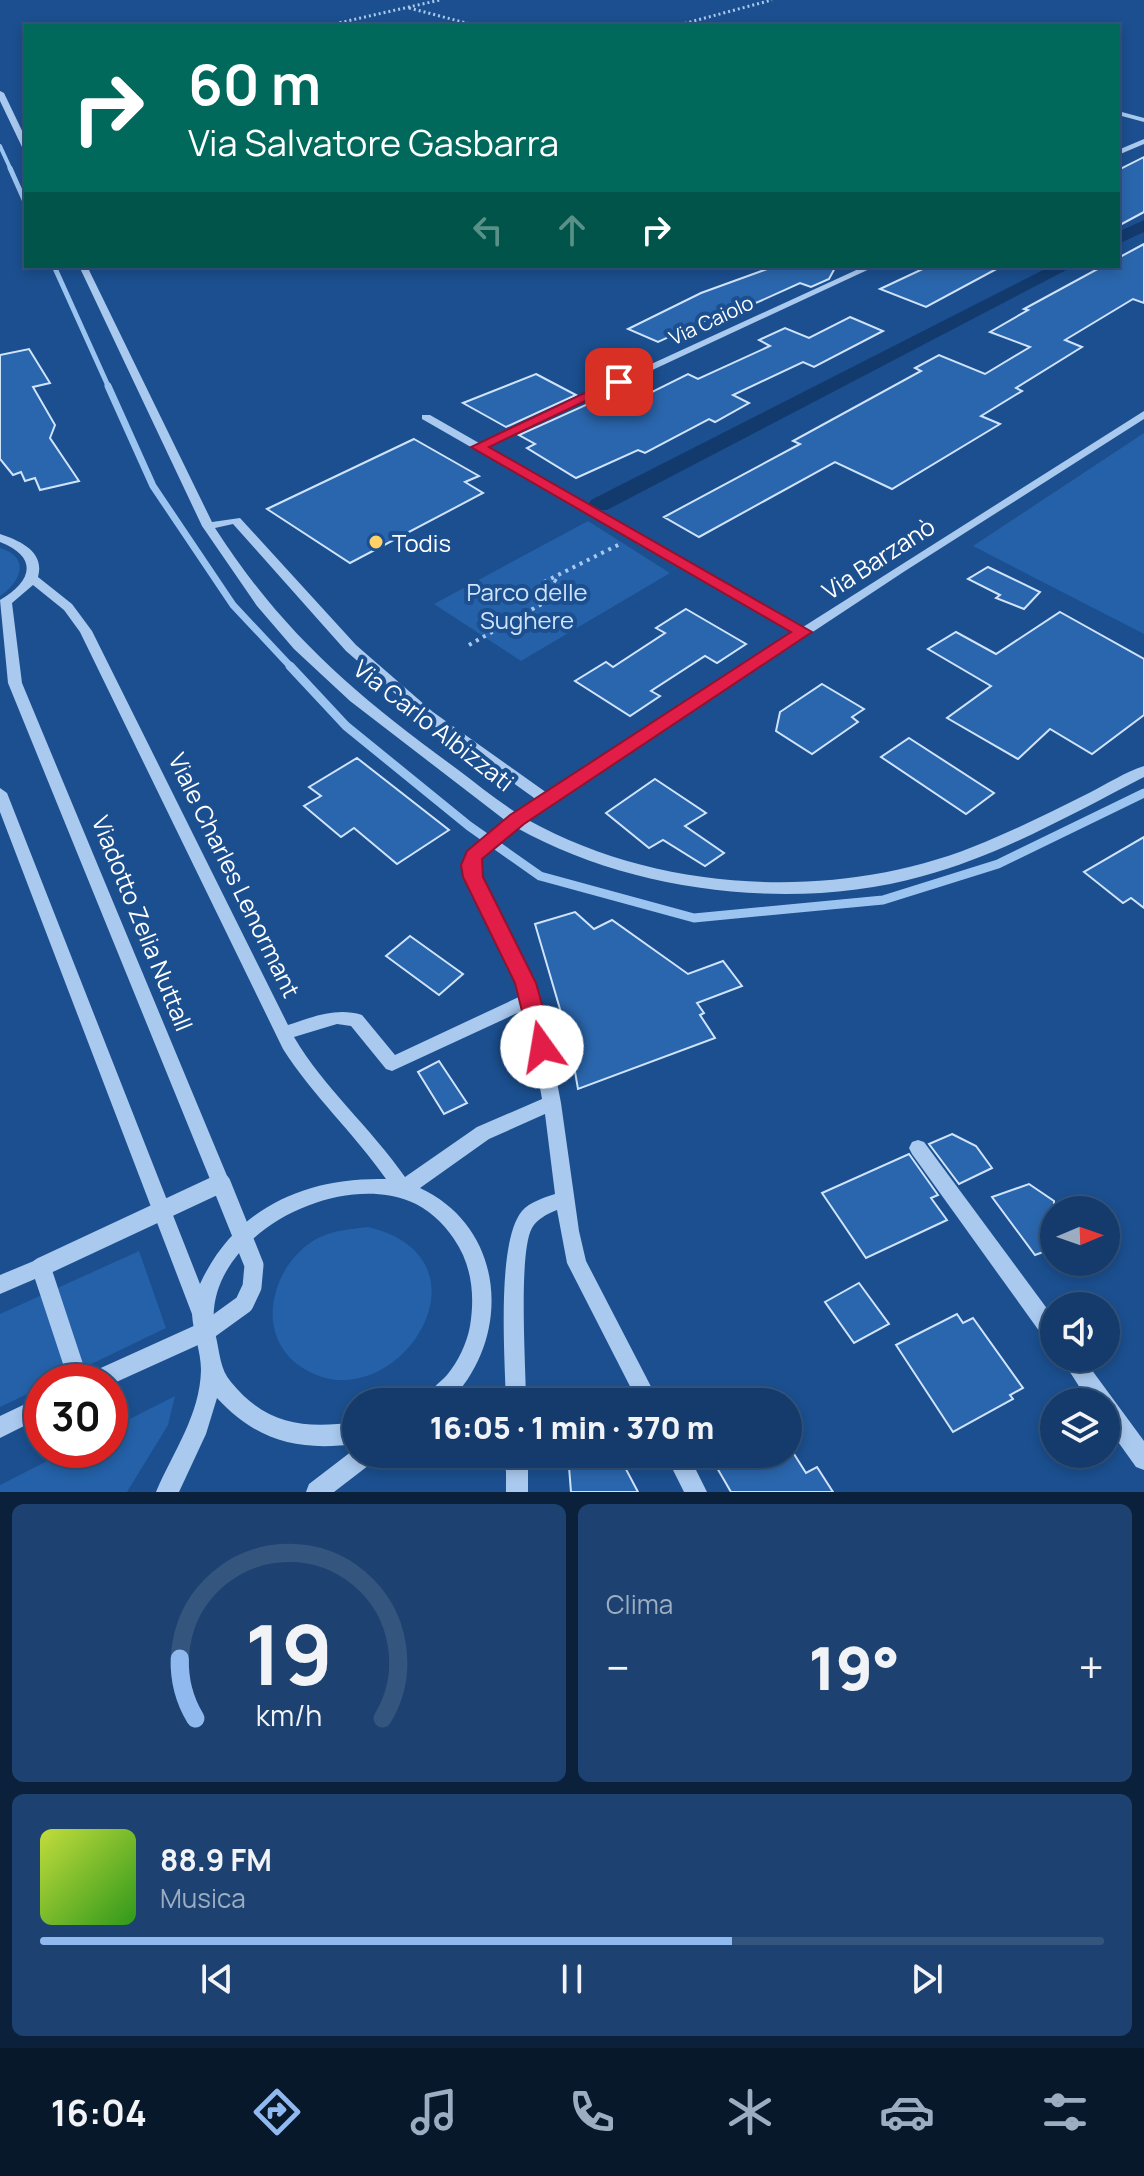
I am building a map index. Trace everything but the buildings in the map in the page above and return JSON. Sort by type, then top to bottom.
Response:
[{"type":"street","points":[[0,93],[24,143]]},
{"type":"street","points":[[1120,114],[1144,120]]},
{"type":"street","points":[[1120,152],[1144,141]]},
{"type":"street","name":"Via Carlo Albizzati","points":[[84,268],[208,526],[232,563],[298,646],[384,723],[512,824],[671,875],[764,887],[823,889],[889,879],[967,856],[1008,839],[1144,771]]},
{"type":"street","name":"Via Caiolo","points":[[478,447],[868,268]]},
{"type":"street","name":"Via Barzanò","points":[[531,999],[520,969],[471,873],[471,861],[481,847],[547,800],[803,632],[1144,414]]},
{"type":"street","points":[[426,417],[803,632]]},
{"type":"street","points":[[208,526],[236,520],[351,648],[428,715],[547,800]]},
{"type":"street","points":[[0,538],[17,542],[30,552],[35,564],[32,579],[3,604]]},
{"type":"street","name":"Viale Charles Lenormant","points":[[32,579],[68,607],[86,631],[298,1060],[379,1154],[403,1189]]},
{"type":"street","name":"Viadotto Zelia Nuttall","points":[[3,604],[15,683],[254,1265],[249,1297],[238,1311],[219,1324],[128,1366]]},
{"type":"street","name":"Viadotto Zelia Nuttall","points":[[0,670],[15,683]]},
{"type":"street","points":[[0,793],[201,1312],[211,1373],[225,1394],[274,1429],[309,1437],[342,1434]]},
{"type":"street","points":[[284,1033],[337,1017],[356,1020],[392,1064],[531,999],[552,1103],[571,1242],[580,1272],[642,1388]]},
{"type":"street","points":[[403,1189],[483,1133],[552,1103]]},
{"type":"street","points":[[918,1148],[1040,1316]]},
{"type":"street","points":[[0,1285],[221,1183]]},
{"type":"street","name":"Viale Charles Lenormant","points":[[201,1312],[222,1262],[238,1240],[266,1216],[298,1200],[343,1189],[403,1189],[427,1199],[458,1226],[476,1259],[482,1279],[484,1305],[476,1347],[450,1388]]},
{"type":"street","points":[[516,1388],[515,1262],[518,1240],[525,1221],[533,1212],[544,1205],[565,1200]]},
{"type":"street","points":[[41,1267],[73,1364]]},
{"type":"street","points":[[167,1492],[192,1439],[211,1373]]},
{"type":"street","points":[[0,1427],[24,1415]]},
{"type":"street","points":[[1120,1426],[1144,1459]]},
{"type":"street","points":[[317,1492],[347,1468]]},
{"type":"street","points":[[515,1468],[517,1492]]},
{"type":"street","points":[[683,1468],[696,1492]]},
{"type":"path","points":[[334,24],[440,0]]},
{"type":"path","points":[[682,24],[772,0]]},
{"type":"path","points":[[408,8],[470,24]]},
{"type":"path","points":[[554,596],[544,588],[544,582],[554,580],[635,536]]},
{"type":"path","points":[[469,645],[554,596],[565,593],[565,587],[554,580]]},
{"type":"green space","points":[[1144,433],[1144,634],[973,546]]},
{"type":"green space","name":"Parco delle Sughere","points":[[588,521],[670,573],[521,661],[434,604]]},
{"type":"green space","points":[[0,548],[16,557],[20,570],[13,584],[0,596]]},
{"type":"green space","points":[[368,1227],[409,1245],[428,1272],[431,1303],[419,1334],[396,1360],[366,1376],[332,1379],[297,1364],[283,1349],[275,1332],[275,1296],[291,1261],[304,1247],[326,1235]]},
{"type":"green space","points":[[139,1251],[166,1328],[91,1364],[24,1364],[24,1396],[0,1407],[0,1314]]},
{"type":"green space","points":[[175,1396],[168,1425],[127,1492],[0,1492],[0,1485],[34,1468],[128,1468],[128,1420]]},
{"type":"waterway","points":[[0,146],[11,170]]},
{"type":"waterway","points":[[10,168],[24,200]]},
{"type":"waterway","points":[[1120,238],[1144,225]]},
{"type":"waterway","points":[[55,268],[109,388]]},
{"type":"waterway","points":[[599,505],[1061,268]]},
{"type":"waterway","points":[[108,386],[153,486],[233,605],[292,668]]},
{"type":"waterway","points":[[290,666],[346,726],[469,826],[540,876],[694,918],[883,900],[998,864],[1144,793]]},
{"type":"place","name":"Todis","points":[[376,542]]},
{"type":"route","points":[[542,1047],[526,983],[473,877],[471,861],[474,856],[481,847],[517,820],[803,632],[478,447],[619,382]]}]
